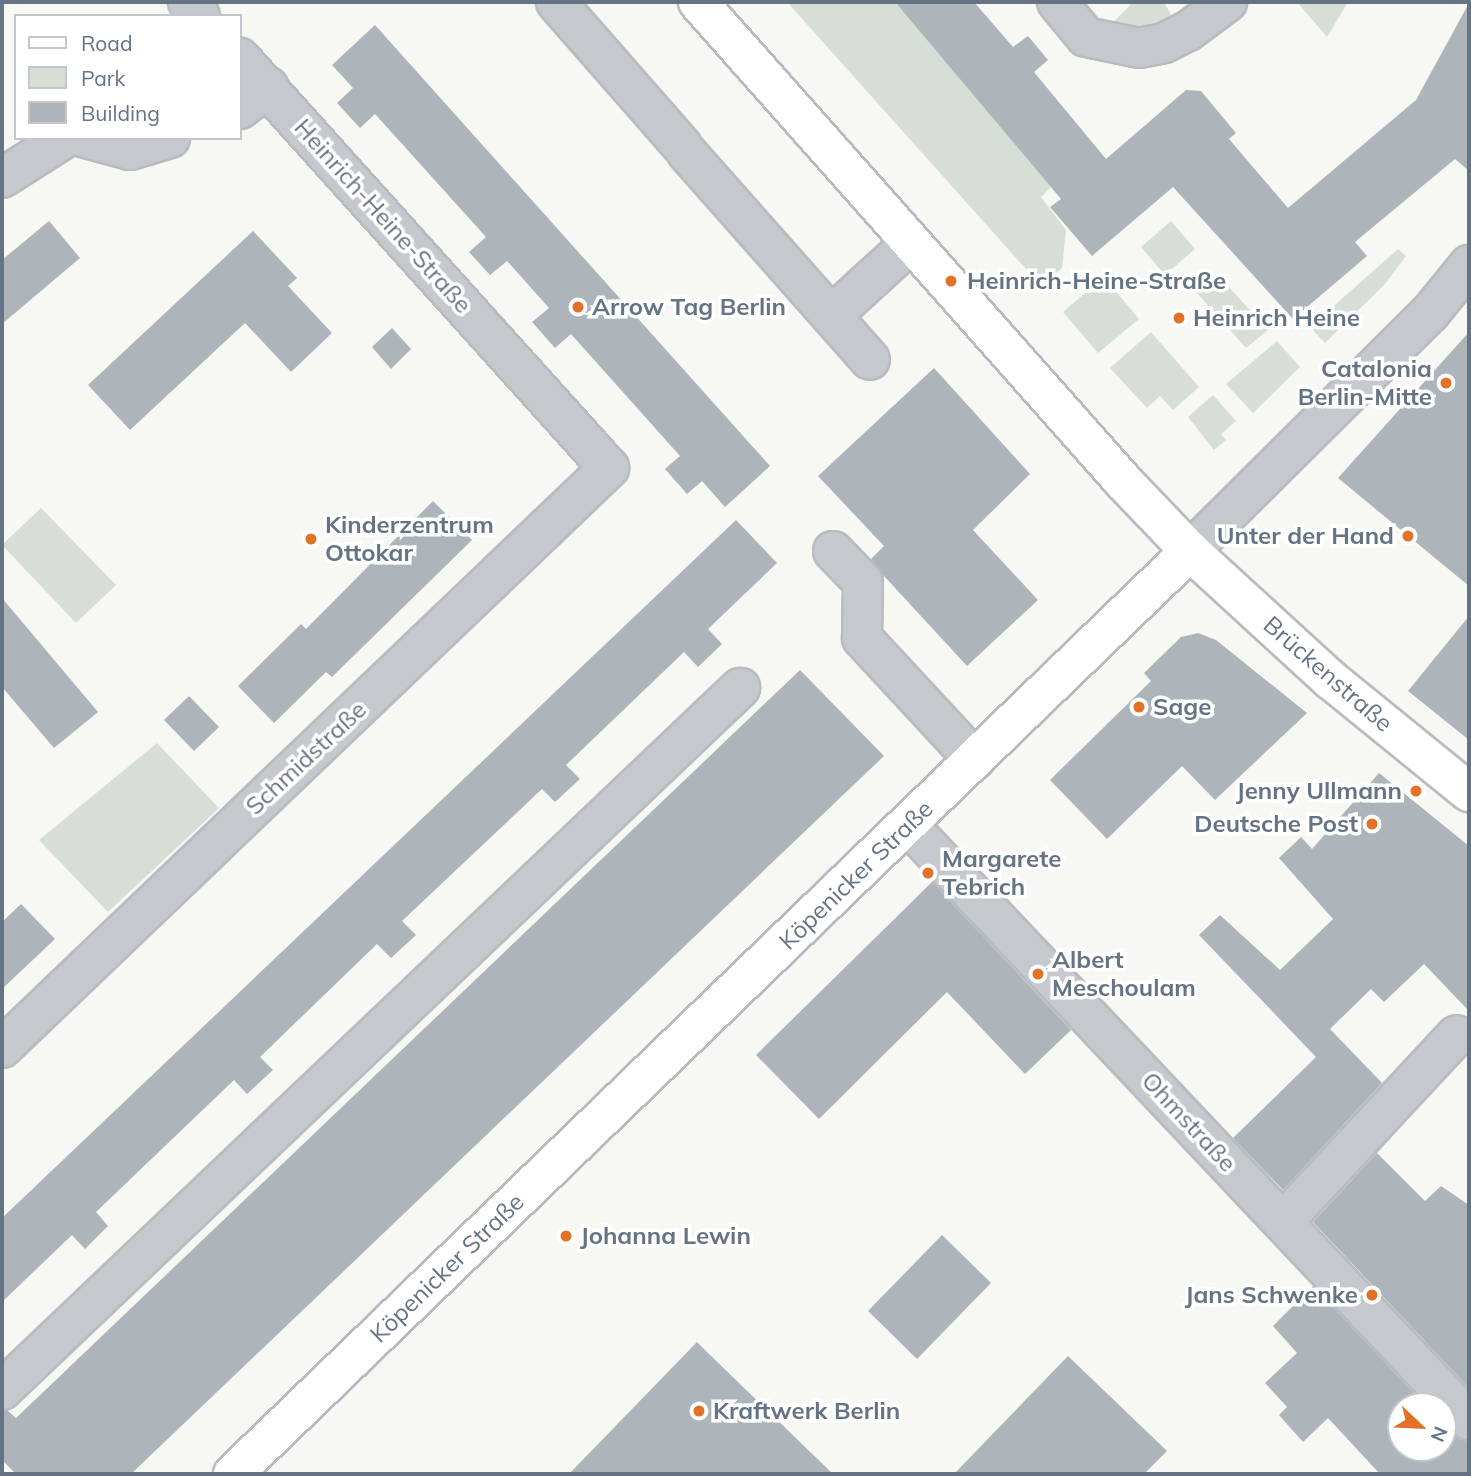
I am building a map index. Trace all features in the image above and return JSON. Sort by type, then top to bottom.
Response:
[{"type":"main road","points":[[698,2],[1123,481],[1190,551]]},
{"type":"main road","name":"Köpenicker Straße","points":[[233,1474],[1190,551]]},
{"type":"main road","name":"Brückenstraße","points":[[1190,551],[1331,680],[1469,792]]},
{"type":"street","points":[[556,2],[870,360]]},
{"type":"street","points":[[1057,2],[1087,37],[1139,48],[1164,43],[1188,31],[1227,2]]},
{"type":"street","name":"Heinrich-Heine-Straße","points":[[242,64],[254,98],[609,468]]},
{"type":"street","points":[[2,178],[62,140]]},
{"type":"street","points":[[93,140],[130,150],[163,140]]},
{"type":"street","points":[[831,316],[911,243]]},
{"type":"street","name":"Köpenicker Straße","points":[[1190,551],[1420,323],[1469,265]]},
{"type":"street","name":"Schmidstraße","points":[[2,1048],[609,468]]},
{"type":"street","points":[[833,551],[863,582],[862,638],[975,760]]},
{"type":"street","points":[[2,1391],[740,688]]},
{"type":"street","name":"Ohmstraße","points":[[908,825],[1469,1420]]},
{"type":"street","points":[[1283,1222],[1457,1035]]},
{"type":"green space","points":[[787,2],[895,2],[1051,187],[1041,197],[1066,230],[1062,268],[1049,279],[1034,278]]},
{"type":"green space","points":[[1133,2],[1164,2],[1176,24],[1160,31],[1107,29]]},
{"type":"green space","points":[[1297,2],[1348,2],[1327,37]]},
{"type":"green space","points":[[1171,221],[1195,249],[1165,275],[1141,247]]},
{"type":"green space","points":[[1398,249],[1406,256],[1385,284],[1325,343],[1310,327]]},
{"type":"green space","points":[[1218,275],[1268,330],[1246,348],[1197,293]]},
{"type":"green space","points":[[1104,277],[1139,319],[1098,353],[1063,312]]},
{"type":"green space","points":[[1151,332],[1199,387],[1173,410],[1160,396],[1147,408],[1110,368]]},
{"type":"green space","points":[[1277,341],[1300,367],[1253,413],[1226,384]]},
{"type":"green space","points":[[1213,395],[1236,421],[1221,434],[1226,440],[1214,450],[1188,417]]},
{"type":"green space","points":[[41,508],[116,585],[76,623],[2,545]]},
{"type":"green space","points":[[157,743],[219,808],[108,912],[39,840]]},
{"type":"building","points":[[895,2],[974,2],[1013,47],[1028,36],[1048,60],[1034,72],[1106,159],[1186,90],[1201,91],[1236,133],[1229,139],[1288,208],[1416,100],[1469,3],[1469,171],[1455,159],[1355,242],[1367,256],[1293,319],[1173,187],[1092,256],[1050,207],[1061,199]]},
{"type":"building","points":[[375,25],[770,466],[725,507],[702,481],[687,494],[665,469],[680,456],[571,334],[555,348],[532,322],[549,308],[507,261],[490,275],[469,252],[486,237],[375,114],[360,128],[337,103],[353,88],[332,65]]},
{"type":"building","points":[[49,221],[80,258],[2,324],[2,260]]},
{"type":"building","points":[[253,231],[297,278],[288,286],[332,333],[291,372],[245,323],[130,430],[88,385]]},
{"type":"building","points":[[392,328],[411,349],[391,369],[372,347]]},
{"type":"building","points":[[1469,332],[1469,586],[1338,478]]},
{"type":"building","points":[[934,368],[1030,474],[973,530],[1038,600],[967,666],[884,576],[871,559],[884,546],[818,476]]},
{"type":"building","points":[[433,501],[472,540],[332,677],[326,672],[274,723],[238,686],[301,624],[306,629]]},
{"type":"building","points":[[736,520],[777,563],[708,629],[722,644],[698,667],[684,652],[566,765],[580,779],[555,802],[542,789],[402,921],[416,935],[391,958],[377,944],[260,1057],[273,1070],[247,1094],[234,1080],[96,1212],[108,1226],[85,1249],[72,1235],[2,1302],[2,1218]]},
{"type":"building","points":[[2,598],[98,712],[54,748],[2,687]]},
{"type":"building","points":[[1469,616],[1469,740],[1408,691]]},
{"type":"building","points":[[1198,633],[1216,640],[1307,713],[1215,800],[1182,766],[1107,839],[1050,780],[1151,681],[1144,673],[1181,637]]},
{"type":"building","points":[[800,670],[884,756],[131,1474],[16,1474],[2,1460],[2,1411],[8,1411],[16,1418]]},
{"type":"building","points":[[189,696],[219,727],[194,751],[164,720]]},
{"type":"building","points":[[1379,773],[1469,846],[1469,1011],[1424,964],[1384,1002],[1371,989],[1330,1029],[1382,1083],[1283,1190],[1233,1138],[1316,1057],[1199,935],[1220,915],[1280,970],[1333,919],[1279,858],[1301,837],[1312,849]]},
{"type":"building","points":[[932,882],[1071,1030],[1025,1074],[947,992],[819,1119],[756,1055]]},
{"type":"building","points":[[21,904],[55,939],[2,989],[2,922]]},
{"type":"building","points":[[1377,1153],[1425,1201],[1441,1186],[1469,1205],[1469,1388],[1313,1222]]},
{"type":"building","points":[[942,1235],[991,1283],[917,1359],[868,1311]]},
{"type":"building","points":[[1313,1286],[1413,1392],[1387,1392],[1387,1462],[1457,1462],[1457,1436],[1469,1441],[1469,1474],[1380,1474],[1328,1418],[1303,1442],[1279,1415],[1287,1407],[1265,1383],[1297,1353],[1273,1326]]},
{"type":"building","name":"Kraftwerk Berlin","points":[[697,1342],[708,1353],[833,1474],[569,1474]]},
{"type":"building","points":[[1068,1356],[1167,1451],[1144,1474],[954,1474]]},
{"type":"place","name":"Heinrich-Heine-Straße","points":[[951,281]]},
{"type":"place","name":"Arrow Tag Berlin","points":[[578,307]]},
{"type":"place","name":"Heinrich Heine","points":[[1179,318]]},
{"type":"place","name":"Catalonia Berlin-Mitte","points":[[1446,383]]},
{"type":"place","name":"Unter der Hand","points":[[1408,536]]},
{"type":"place","name":"Kinderzentrum Ottokar","points":[[311,539]]},
{"type":"place","name":"Sage","points":[[1139,707]]},
{"type":"place","name":"Jenny Ullmann","points":[[1416,791]]},
{"type":"place","name":"Deutsche Post","points":[[1372,824]]},
{"type":"place","name":"Margarete Tebrich","points":[[928,873]]},
{"type":"place","name":"Albert Meschoulam","points":[[1038,974]]},
{"type":"place","name":"Johanna Lewin","points":[[566,1236]]},
{"type":"place","name":"Jans Schwenke","points":[[1372,1295]]},
{"type":"place","name":"Kraftwerk Berlin","points":[[699,1411]]}]
